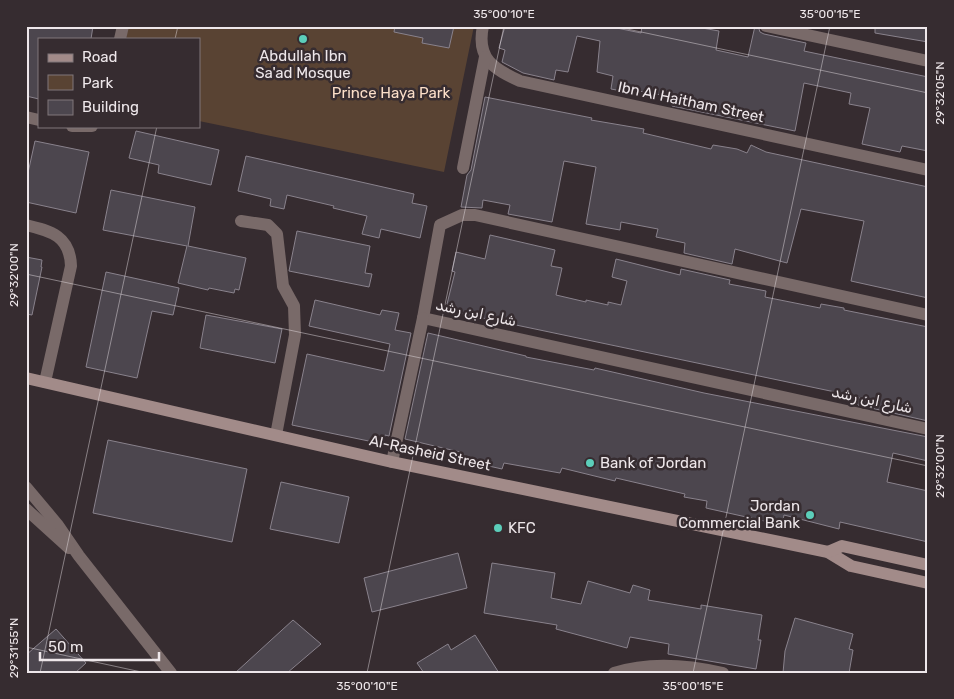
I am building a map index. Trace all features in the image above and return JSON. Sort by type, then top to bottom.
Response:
[{"type":"main road","name":"Al-Rasheid Street","points":[[26,378],[392,462],[828,552],[851,566],[928,583]]},
{"type":"main road","name":"Al-Rasheid Street","points":[[828,552],[842,546],[928,565]]},
{"type":"street","points":[[463,168],[485,57],[480,40],[483,26]]},
{"type":"street","points":[[766,26],[928,61]]},
{"type":"street","name":"Ibn Al Haitham Street","points":[[485,57],[498,71],[520,81],[928,170]]},
{"type":"street","name":"شارع ابن رشد","points":[[928,315],[475,215],[462,216],[440,226],[423,318],[928,429]]},
{"type":"street","points":[[240,221],[268,225],[277,234],[283,286],[294,306],[295,335],[276,435]]},
{"type":"street","points":[[26,225],[51,232],[63,240],[71,258],[71,266],[44,382]]},
{"type":"street","points":[[392,462],[423,318]]},
{"type":"street","points":[[26,487],[58,524],[79,556],[171,673]]},
{"type":"street","points":[[26,510],[79,556]]},
{"type":"street","points":[[614,673],[629,668],[666,666],[723,673]]},
{"type":"green space","name":"Prince Haya Park","points":[[128,26],[474,26],[444,172],[200,121],[200,38],[126,38]]},
{"type":"building","points":[[26,26],[93,26],[91,38],[38,38],[38,99],[26,96]]},
{"type":"building","points":[[395,26],[454,26],[449,48],[422,43],[423,38],[394,32]]},
{"type":"building","points":[[505,26],[607,26],[641,33],[642,26],[691,26],[719,31],[716,50],[748,57],[755,26],[758,26],[760,32],[764,34],[806,43],[804,51],[928,77],[928,151],[902,146],[900,152],[862,144],[870,108],[849,104],[851,93],[804,83],[795,131],[672,106],[673,97],[633,90],[633,93],[611,89],[613,76],[597,72],[600,41],[577,36],[568,72],[556,70],[554,80],[523,73],[502,62],[505,50],[499,48]]},
{"type":"building","points":[[875,26],[928,26],[928,42],[875,33]]},
{"type":"building","points":[[485,97],[592,118],[591,120],[644,129],[643,133],[711,149],[713,145],[737,149],[747,153],[751,145],[766,152],[928,187],[928,298],[851,281],[864,221],[801,209],[787,263],[735,249],[732,264],[684,253],[685,243],[656,237],[658,229],[621,222],[620,230],[586,224],[596,167],[564,161],[552,222],[508,214],[510,205],[483,200],[482,208],[461,207],[467,175],[471,170]]},
{"type":"building","points":[[136,131],[219,150],[211,185],[158,173],[159,165],[129,158]]},
{"type":"building","points":[[35,141],[89,152],[76,213],[26,202],[26,182]]},
{"type":"building","points":[[246,156],[414,194],[412,203],[427,206],[420,238],[381,229],[379,238],[362,234],[367,216],[287,195],[284,209],[270,206],[271,199],[238,191]]},
{"type":"building","points":[[111,190],[195,207],[188,246],[246,258],[239,290],[235,289],[234,293],[209,288],[208,290],[178,283],[187,246],[103,230]]},
{"type":"building","points":[[297,231],[370,246],[365,273],[372,274],[369,287],[289,271]]},
{"type":"building","points":[[490,235],[555,250],[551,266],[562,268],[556,295],[586,302],[586,300],[608,305],[608,302],[621,305],[627,281],[612,277],[616,259],[680,275],[681,269],[730,280],[729,284],[766,291],[765,297],[820,308],[821,304],[844,308],[844,310],[928,327],[928,421],[858,405],[859,397],[454,312],[447,304],[455,272],[452,271],[456,252],[485,259]]},
{"type":"building","points":[[26,257],[42,260],[32,315],[26,314]]},
{"type":"building","points":[[106,272],[179,288],[173,315],[152,311],[137,378],[86,367]]},
{"type":"building","points":[[315,300],[380,315],[382,310],[399,313],[395,330],[411,333],[389,436],[385,435],[383,444],[292,425],[307,354],[384,371],[390,344],[309,326]]},
{"type":"building","points":[[206,315],[282,329],[275,363],[200,348]]},
{"type":"building","points":[[428,333],[526,357],[594,370],[595,368],[704,393],[928,437],[928,461],[893,453],[887,482],[928,491],[928,542],[840,522],[839,529],[784,515],[782,525],[706,508],[707,501],[684,497],[685,494],[616,478],[615,481],[562,468],[560,473],[504,463],[502,469],[458,459],[460,452],[405,439]]},
{"type":"building","points":[[108,440],[247,469],[232,542],[93,513]]},
{"type":"building","points":[[281,482],[349,497],[339,543],[270,529]]},
{"type":"building","points":[[458,553],[467,588],[372,612],[364,578]]},
{"type":"building","points":[[492,563],[555,573],[551,598],[581,604],[588,581],[630,593],[633,585],[650,590],[648,600],[701,609],[701,605],[762,615],[758,640],[761,640],[756,669],[668,654],[669,644],[630,637],[627,648],[556,629],[557,625],[484,613]]},
{"type":"building","points":[[795,618],[853,634],[849,649],[853,650],[849,673],[783,673],[785,651]]},
{"type":"building","points":[[293,620],[321,644],[287,673],[235,673]]},
{"type":"building","points":[[56,629],[86,663],[75,673],[26,673],[26,655]]},
{"type":"building","points":[[475,635],[499,673],[424,673],[417,663],[448,644],[451,650]]},
{"type":"place","name":"Abdullah Ibn Sa'ad Mosque","points":[[303,39]]},
{"type":"place","name":"Bank of Jordan","points":[[590,463]]},
{"type":"place","name":"Jordan Commercial Bank","points":[[810,515]]},
{"type":"place","name":"KFC","points":[[498,528]]}]
